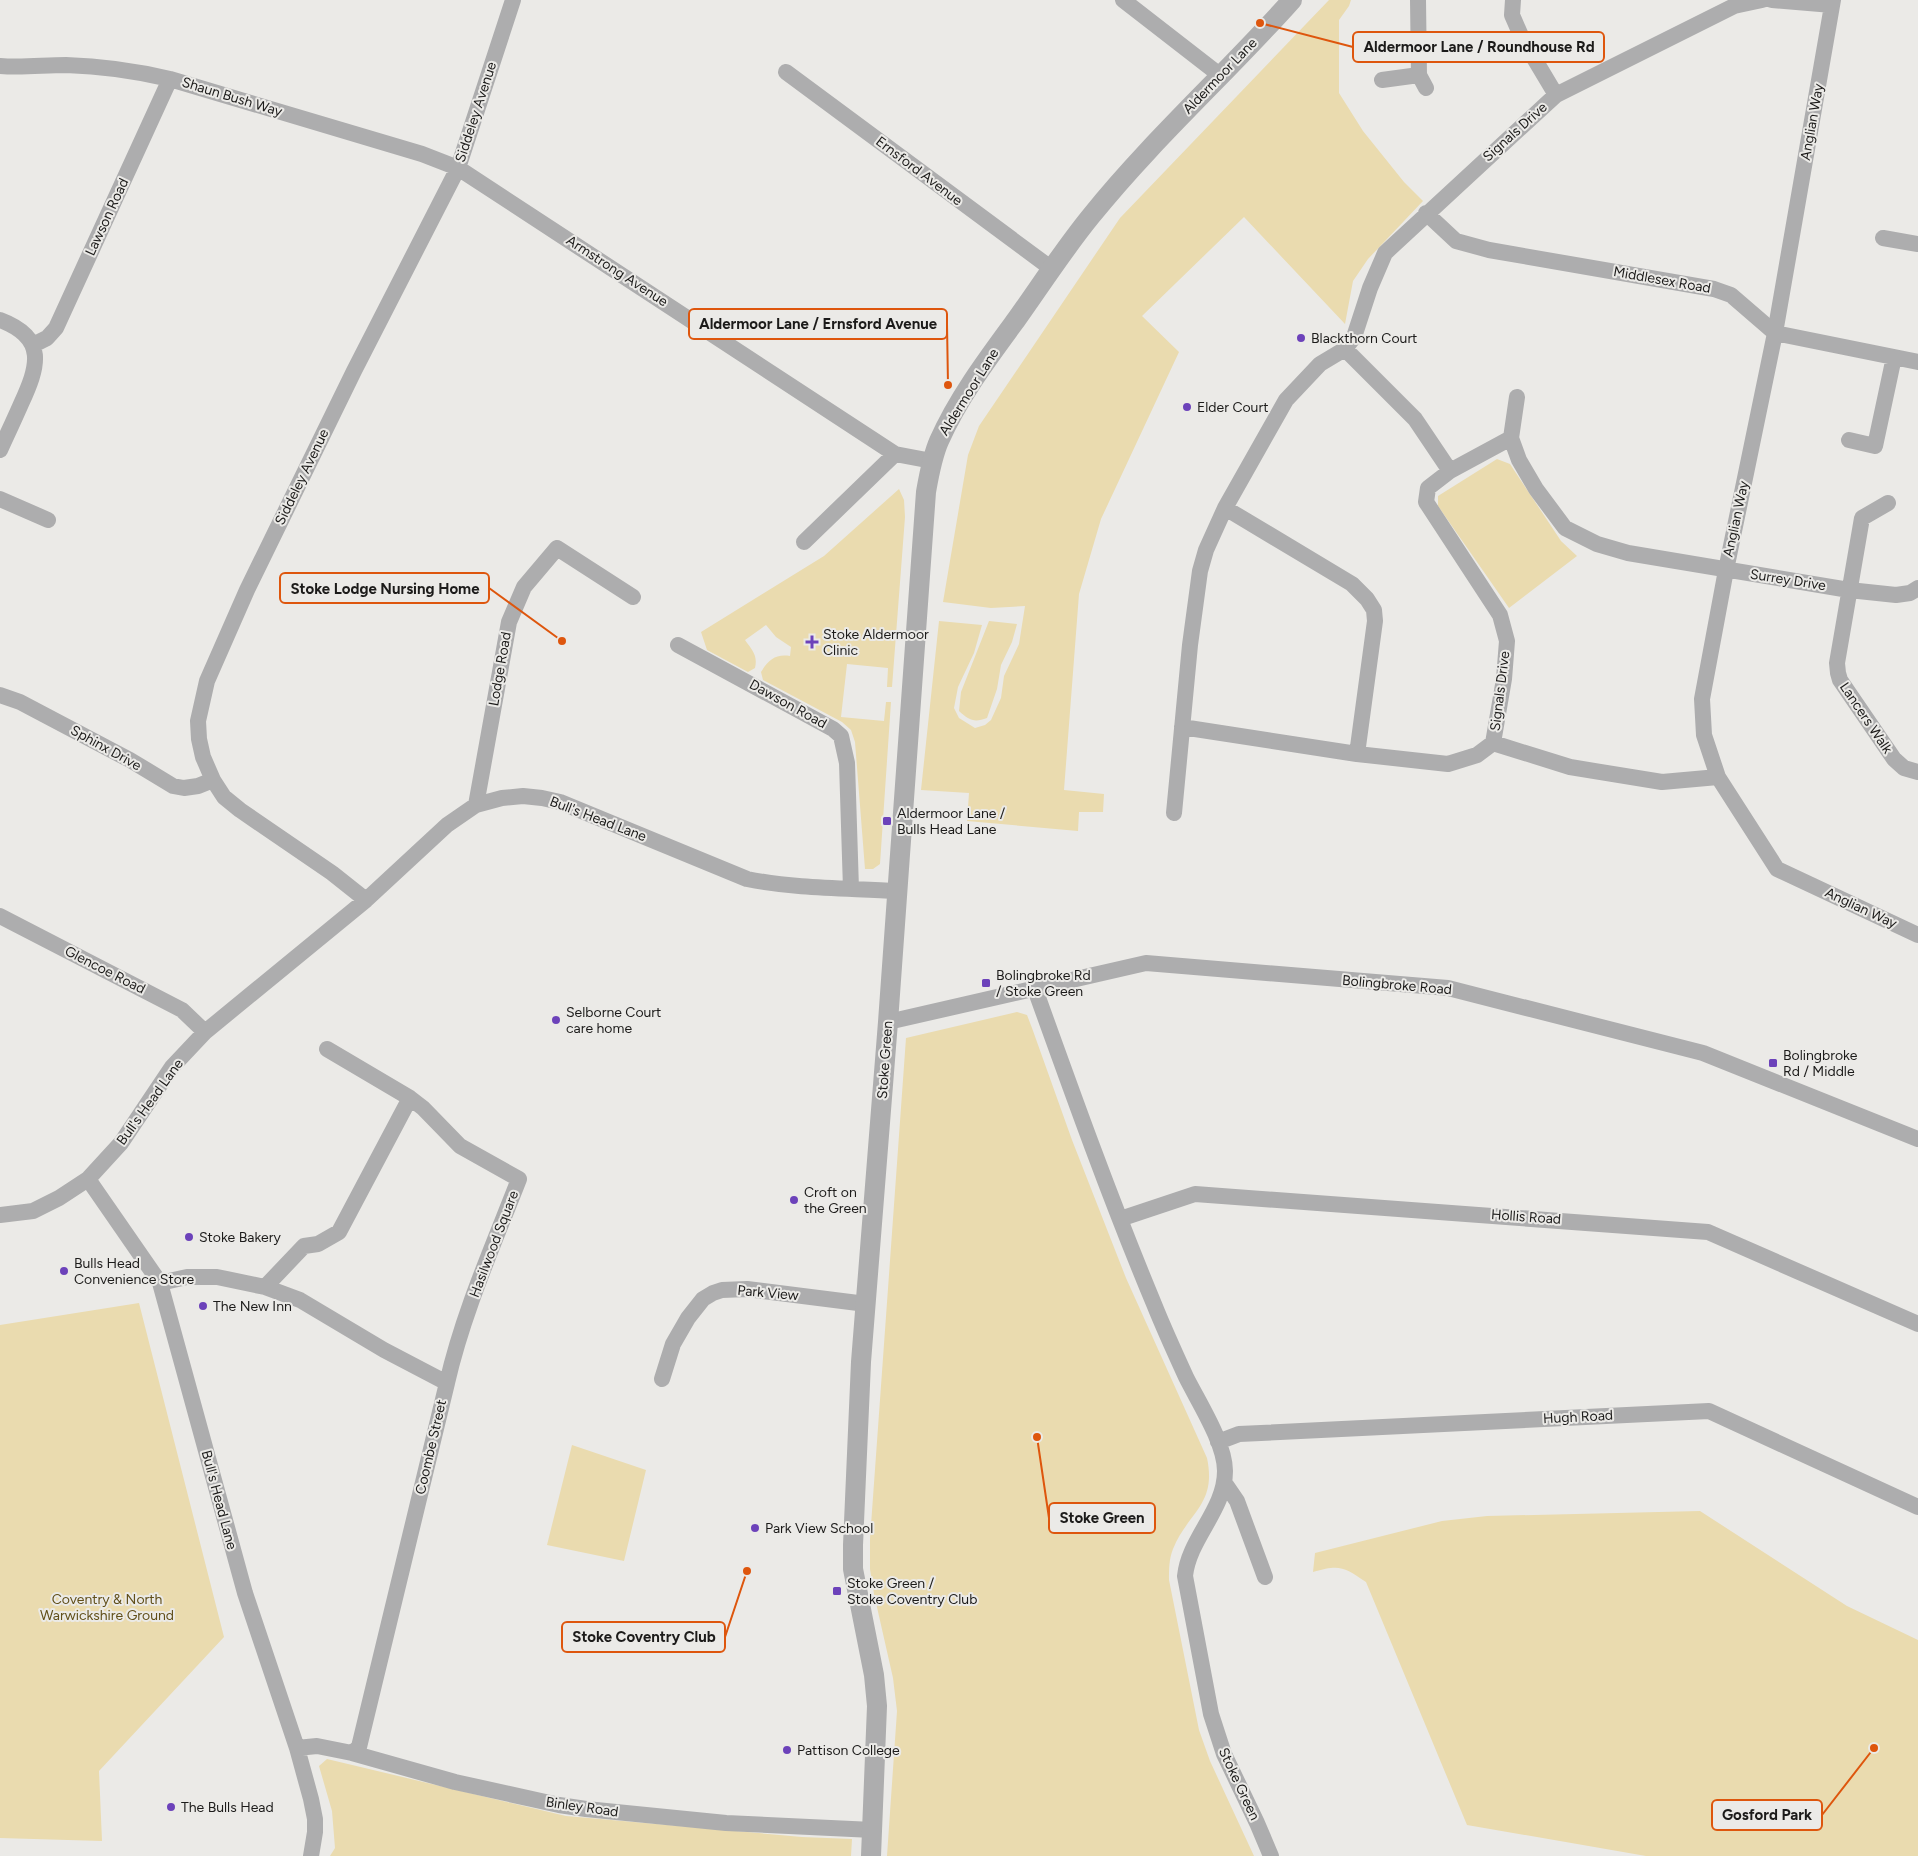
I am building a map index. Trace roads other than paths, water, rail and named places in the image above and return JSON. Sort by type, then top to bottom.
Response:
[{"type":"street","name":"Siddeley Avenue","points":[[366,900],[332,873],[224,797],[213,780],[203,756],[199,740],[198,721],[207,680],[247,590],[354,371],[458,168],[513,0]]},
{"type":"street","points":[[1123,0],[1221,76]]},
{"type":"street","name":"Aldermoor Lane","points":[[897,891],[926,492],[932,461],[939,441],[957,407],[1006,333],[1092,215],[1159,139],[1292,0]]},
{"type":"street","points":[[1382,80],[1422,82],[1418,0]]},
{"type":"street","points":[[1513,0],[1512,16],[1522,38],[1556,95]]},
{"type":"street","name":"Signals Drive","points":[[1174,813],[1190,645],[1200,568],[1206,550],[1225,508],[1286,400],[1320,364],[1345,348],[1354,337],[1372,281],[1385,253],[1426,213],[1556,95],[1734,6],[1762,0]]},
{"type":"street","points":[[1772,0],[1832,3]]},
{"type":"street","name":"Anglian Way","points":[[1832,3],[1775,333],[1726,570],[1702,699],[1704,735],[1718,777],[1754,836],[1777,869],[1918,935]]},
{"type":"street","name":"Shaun Bush Way","points":[[0,66],[90,66],[142,72],[170,78],[422,154],[458,168]]},
{"type":"street","name":"Ernsford Avenue","points":[[786,72],[1052,269]]},
{"type":"street","name":"Lawson Road","points":[[33,345],[47,338],[56,328],[170,78]]},
{"type":"street","name":"Armstrong Avenue","points":[[458,168],[895,454],[932,461]]},
{"type":"street","name":"Middlesex Road","points":[[1426,213],[1456,241],[1489,250],[1714,289],[1731,295],[1775,333],[1918,362]]},
{"type":"street","points":[[1883,238],[1918,244]]},
{"type":"street","points":[[0,320],[20,330],[33,345],[36,368],[0,450]]},
{"type":"street","points":[[1345,348],[1415,419],[1450,471]]},
{"type":"street","points":[[1849,440],[1875,446],[1894,357]]},
{"type":"street","points":[[1517,398],[1510,438],[1519,460],[1536,489],[1565,528],[1597,544],[1628,553],[1726,570]]},
{"type":"street","name":"Signals Drive","points":[[1182,727],[1357,754],[1448,764],[1477,755],[1494,743],[1504,679],[1507,642],[1500,615],[1426,502],[1428,488],[1450,471],[1510,438]]},
{"type":"street","points":[[804,542],[895,454]]},
{"type":"street","points":[[0,499],[48,520]]},
{"type":"street","points":[[1850,590],[1862,518],[1888,503]]},
{"type":"street","points":[[1225,508],[1352,584],[1367,598],[1374,610],[1374,634],[1357,754]]},
{"type":"street","name":"Lodge Road","points":[[476,805],[509,622],[524,587],[557,548],[633,597]]},
{"type":"street","name":"Surrey Drive","points":[[1726,570],[1850,590],[1896,595],[1910,593],[1918,588]]},
{"type":"street","name":"Lancers Walk","points":[[1850,590],[1837,663],[1840,680],[1894,759],[1904,768],[1918,772]]},
{"type":"street","name":"Dawson Road","points":[[678,645],[833,729],[841,736],[847,763],[851,889]]},
{"type":"street","name":"Sphinx Drive","points":[[0,695],[29,706],[130,760],[173,786],[184,788],[198,786],[213,780]]},
{"type":"street","points":[[1494,743],[1570,767],[1662,782],[1718,777]]},
{"type":"street","name":"Bull's Head Lane","points":[[311,1856],[315,1819],[297,1748],[245,1594],[160,1283],[88,1179],[121,1143],[172,1067],[205,1032],[366,900],[447,825],[476,805],[502,798],[523,796],[542,798],[560,802],[747,878],[768,883],[897,891]]},
{"type":"street","name":"Stoke Green","points":[[871,1856],[877,1706],[874,1676],[853,1569],[852,1545],[861,1362],[897,891]]},
{"type":"street","name":"Glencoe Road","points":[[0,916],[182,1010],[205,1032]]},
{"type":"street","name":"Bolingbroke Road","points":[[888,1022],[1146,962],[1448,988],[1703,1053],[1918,1139]]},
{"type":"street","name":"Stoke Green","points":[[1035,989],[1099,1167],[1178,1358],[1218,1442],[1224,1460],[1224,1482],[1219,1500],[1186,1562],[1184,1576],[1210,1714],[1224,1754],[1257,1822],[1271,1856]]},
{"type":"street","name":"Hasilwood Square","points":[[327,1049],[410,1098],[423,1108],[460,1146],[519,1179],[473,1299],[446,1383]]},
{"type":"street","points":[[265,1288],[304,1246],[318,1244],[339,1232],[410,1098]]},
{"type":"street","points":[[0,1215],[33,1211],[59,1198],[88,1179]]},
{"type":"street","name":"Hollis Road","points":[[1120,1219],[1195,1194],[1708,1232],[1918,1324]]},
{"type":"street","name":"Coombe Street","points":[[160,1283],[187,1278],[217,1277],[265,1288],[300,1300],[384,1350],[446,1383],[359,1748],[352,1752]]},
{"type":"street","name":"Park View","points":[[662,1379],[674,1344],[688,1318],[703,1300],[713,1293],[722,1290],[747,1289],[866,1304]]},
{"type":"street","name":"Hugh Road","points":[[1218,1442],[1239,1434],[1709,1411],[1918,1507]]},
{"type":"street","points":[[1224,1482],[1237,1501],[1265,1577]]},
{"type":"street","name":"Binley Road","points":[[297,1748],[317,1746],[352,1752],[455,1782],[559,1805],[586,1809],[726,1823],[873,1830]]},
{"type":"place","name":"Aldermoor Lane / Roundhouse Rd","points":[[1260,23]]},
{"type":"place","name":"Blackthorn Court","points":[[1301,338]]},
{"type":"place","name":"Aldermoor Lane / Ernsford Avenue","points":[[948,385]]},
{"type":"place","name":"Elder Court","points":[[1187,407]]},
{"type":"place","name":"Stoke Lodge Nursing Home","points":[[562,641]]},
{"type":"place","name":"Stoke Aldermoor Clinic","points":[[812,642]]},
{"type":"place","name":"Aldermoor Lane / Bulls Head Lane","points":[[887,821]]},
{"type":"place","name":"Bolingbroke Rd / Stoke Green","points":[[986,983]]},
{"type":"place","name":"Selborne Court care home","points":[[556,1020]]},
{"type":"place","name":"Bolingbroke Rd / Middle","points":[[1773,1063]]},
{"type":"place","name":"Croft on the Green","points":[[794,1200]]},
{"type":"place","name":"Stoke Bakery","points":[[189,1237]]},
{"type":"place","name":"Bulls Head Convenience Store","points":[[64,1271]]},
{"type":"place","name":"The New Inn","points":[[203,1306]]},
{"type":"place","name":"Stoke Green","points":[[1037,1437]]},
{"type":"place","name":"Park View School","points":[[755,1528]]},
{"type":"place","name":"Stoke Coventry Club","points":[[747,1571]]},
{"type":"place","name":"Stoke Green / Stoke Coventry Club","points":[[837,1591]]},
{"type":"place","name":"Gosford Park","points":[[1874,1748]]},
{"type":"place","name":"Pattison College","points":[[787,1750]]},
{"type":"place","name":"The Bulls Head","points":[[171,1807]]},
{"type":"park label","name":"Coventry & North Warwickshire Ground","points":[[107,1608]]}]
